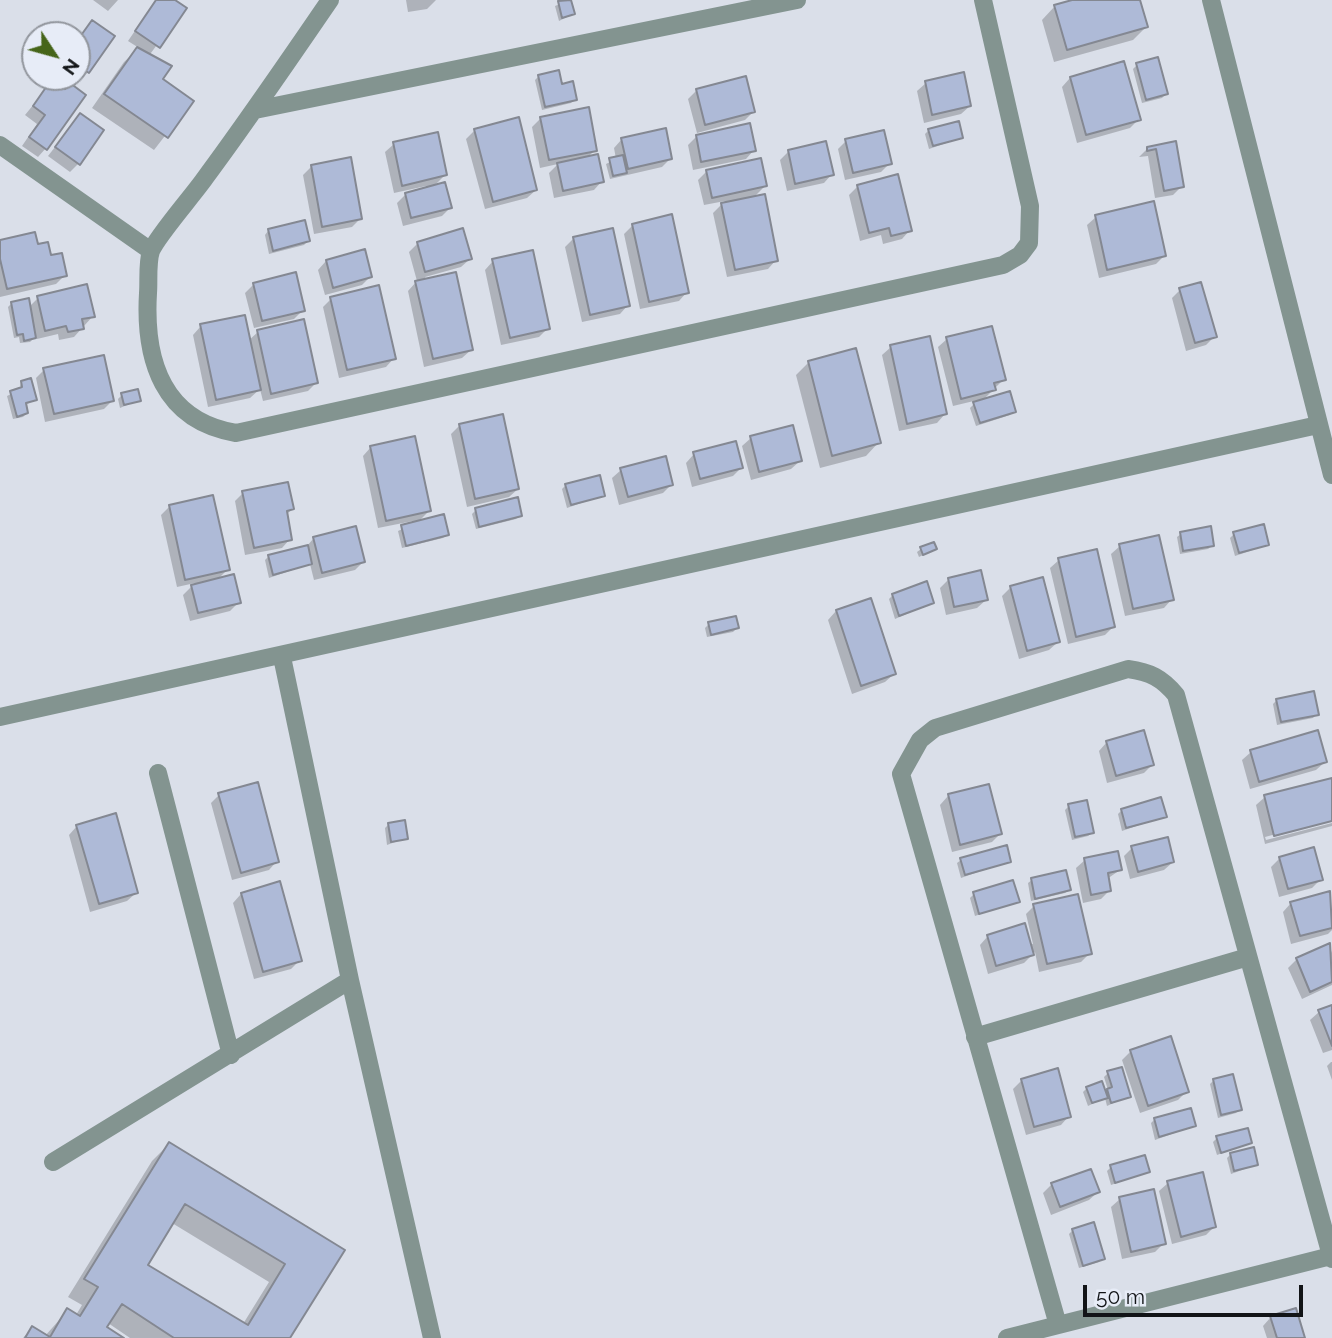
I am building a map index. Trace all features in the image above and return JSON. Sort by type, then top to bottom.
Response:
[{"type":"street","points":[[330,0],[255,110],[151,251],[146,327],[152,358],[168,392],[192,419],[213,430],[236,433],[1003,265],[1020,255],[1029,243],[1030,206],[983,0]]},
{"type":"street","points":[[255,110],[797,0]]},
{"type":"street","points":[[1210,0],[1332,475]]},
{"type":"street","points":[[0,145],[151,251]]},
{"type":"street","points":[[0,717],[282,657],[1318,425]]},
{"type":"street","points":[[282,657],[350,980],[432,1338]]},
{"type":"street","points":[[1007,1338],[1332,1257],[1176,695],[1165,682],[1148,671],[1128,669],[935,727],[920,740],[909,755],[901,774],[1058,1325]]},
{"type":"street","points":[[158,773],[231,1055]]},
{"type":"street","points":[[975,1037],[1248,957]]},
{"type":"street","points":[[53,1162],[350,980]]},
{"type":"building","points":[[156,0],[175,0],[187,8],[160,48],[135,31]]},
{"type":"building","points":[[571,0],[575,14],[562,18],[558,1]]},
{"type":"building","points":[[1072,0],[1140,0],[1148,27],[1067,50],[1054,5]]},
{"type":"building","points":[[91,21],[115,36],[91,70]]},
{"type":"building","points":[[137,47],[172,66],[163,79],[194,101],[168,138],[104,94]]},
{"type":"building","points":[[1158,57],[1168,94],[1146,100],[1136,63]]},
{"type":"building","points":[[1124,61],[1141,120],[1086,135],[1070,77]]},
{"type":"building","points":[[559,70],[562,84],[573,81],[577,100],[545,107],[538,75]]},
{"type":"building","points":[[964,72],[971,106],[932,115],[925,81]]},
{"type":"building","points":[[746,76],[755,112],[705,125],[696,89]]},
{"type":"building","points":[[43,91],[81,91],[86,95],[47,150],[29,137],[45,115],[33,106]]},
{"type":"building","points":[[589,107],[597,151],[549,160],[540,117]]},
{"type":"building","points":[[80,113],[104,130],[80,165],[55,147]]},
{"type":"building","points":[[519,117],[537,190],[493,202],[474,129]]},
{"type":"building","points":[[959,121],[963,138],[933,146],[928,129]]},
{"type":"building","points":[[750,123],[756,151],[701,162],[696,135]]},
{"type":"building","points":[[666,128],[672,159],[628,169],[621,138]]},
{"type":"building","points":[[884,130],[892,164],[853,173],[845,139]]},
{"type":"building","points":[[438,132],[447,175],[402,186],[393,142]]},
{"type":"building","points":[[826,141],[834,175],[795,184],[788,150]]},
{"type":"building","points":[[1176,141],[1184,187],[1164,191],[1156,149],[1147,151],[1147,147]]},
{"type":"building","points":[[598,154],[604,182],[563,191],[557,163]]},
{"type":"building","points":[[623,155],[627,173],[613,176],[609,158]]},
{"type":"building","points":[[351,157],[362,219],[322,227],[311,165]]},
{"type":"building","points":[[761,158],[767,186],[712,198],[706,170]]},
{"type":"building","points":[[898,174],[912,231],[891,236],[889,228],[869,233],[857,185]]},
{"type":"building","points":[[445,182],[452,208],[411,218],[405,193]]},
{"type":"building","points":[[765,194],[778,261],[735,270],[721,203]]},
{"type":"building","points":[[1154,201],[1166,256],[1107,270],[1095,215]]},
{"type":"building","points":[[672,214],[689,293],[649,302],[632,224]]},
{"type":"building","points":[[305,220],[310,241],[273,251],[268,229]]},
{"type":"building","points":[[463,228],[472,259],[425,272],[417,242]]},
{"type":"building","points":[[613,228],[630,306],[590,315],[573,237]]},
{"type":"building","points":[[35,232],[38,244],[48,242],[51,255],[62,253],[67,276],[7,289],[0,259],[0,240]]},
{"type":"building","points":[[365,249],[372,277],[333,288],[326,260]]},
{"type":"building","points":[[533,250],[550,329],[510,338],[492,259]]},
{"type":"building","points":[[296,272],[305,311],[262,321],[253,283]]},
{"type":"building","points":[[456,272],[473,350],[433,359],[415,281]]},
{"type":"building","points":[[1201,282],[1217,337],[1195,343],[1179,288]]},
{"type":"building","points":[[87,284],[95,317],[82,319],[84,329],[68,332],[66,326],[45,331],[37,296]]},
{"type":"building","points":[[379,285],[396,359],[347,370],[330,297]]},
{"type":"building","points":[[29,298],[36,338],[24,341],[23,334],[17,335],[11,302]]},
{"type":"building","points":[[245,315],[261,390],[216,400],[200,324]]},
{"type":"building","points":[[304,319],[318,383],[271,394],[257,330]]},
{"type":"building","points":[[992,326],[1006,380],[994,383],[996,390],[961,399],[946,337]]},
{"type":"building","points":[[930,336],[947,414],[907,424],[890,345]]},
{"type":"building","points":[[856,348],[881,443],[832,456],[808,361]]},
{"type":"building","points":[[104,355],[114,401],[54,414],[43,368]]},
{"type":"building","points":[[31,378],[37,400],[26,403],[28,413],[17,417],[10,391],[22,387],[21,381]]},
{"type":"building","points":[[138,389],[141,401],[124,405],[121,393]]},
{"type":"building","points":[[1010,391],[1016,412],[980,423],[973,402]]},
{"type":"building","points":[[503,414],[519,489],[475,499],[459,424]]},
{"type":"building","points":[[793,425],[802,461],[759,472],[750,436]]},
{"type":"building","points":[[415,436],[431,511],[386,521],[370,446]]},
{"type":"building","points":[[736,441],[743,468],[700,479],[693,452]]},
{"type":"building","points":[[666,456],[673,485],[628,497],[620,468]]},
{"type":"building","points":[[600,475],[605,496],[571,505],[565,484]]},
{"type":"building","points":[[288,482],[294,509],[287,511],[292,540],[254,548],[242,491]]},
{"type":"building","points":[[213,495],[230,570],[185,580],[169,505]]},
{"type":"building","points":[[518,497],[522,516],[479,527],[475,508]]},
{"type":"building","points":[[444,514],[449,535],[406,546],[401,525]]},
{"type":"building","points":[[1264,524],[1269,545],[1239,553],[1233,532]]},
{"type":"building","points":[[356,526],[365,562],[322,573],[313,537]]},
{"type":"building","points":[[1211,526],[1214,546],[1183,551],[1180,532]]},
{"type":"building","points":[[1159,535],[1174,600],[1133,609],[1119,544]]},
{"type":"building","points":[[934,542],[937,549],[923,555],[920,547]]},
{"type":"building","points":[[308,545],[312,564],[273,575],[268,555]]},
{"type":"building","points":[[1097,549],[1115,627],[1076,637],[1058,558]]},
{"type":"building","points":[[981,570],[988,600],[954,607],[948,578]]},
{"type":"building","points":[[234,574],[241,603],[198,613],[191,585]]},
{"type":"building","points":[[1043,577],[1060,642],[1027,651],[1010,586]]},
{"type":"building","points":[[927,581],[934,603],[899,616],[892,594]]},
{"type":"building","points":[[871,598],[896,674],[861,686],[836,610]]},
{"type":"building","points":[[736,616],[739,628],[711,635],[708,622]]},
{"type":"building","points":[[1314,691],[1319,715],[1281,722],[1276,699]]},
{"type":"building","points":[[1144,730],[1154,765],[1116,776],[1106,741]]},
{"type":"building","points":[[1318,730],[1327,762],[1259,782],[1250,750]]},
{"type":"building","points":[[1332,778],[1332,821],[1274,836],[1264,795]]},
{"type":"building","points":[[258,782],[279,862],[241,873],[218,793]]},
{"type":"building","points":[[989,784],[1002,834],[960,845],[948,794]]},
{"type":"building","points":[[1161,797],[1167,817],[1126,828],[1121,809]]},
{"type":"building","points":[[1087,800],[1094,833],[1075,837],[1068,804]]},
{"type":"building","points":[[116,813],[138,893],[99,904],[76,825]]},
{"type":"building","points":[[405,820],[408,839],[391,842],[388,823]]},
{"type":"building","points":[[1168,837],[1174,862],[1138,872],[1131,846]]},
{"type":"building","points":[[1007,845],[1011,862],[965,875],[960,858]]},
{"type":"building","points":[[1314,847],[1323,880],[1288,889],[1279,857]]},
{"type":"building","points":[[1118,851],[1122,870],[1108,873],[1111,891],[1091,895],[1084,858]]},
{"type":"building","points":[[1066,870],[1071,890],[1035,899],[1031,878]]},
{"type":"building","points":[[1013,880],[1020,902],[979,914],[973,892]]},
{"type":"building","points":[[280,881],[302,961],[263,972],[241,893]]},
{"type":"building","points":[[1330,891],[1332,928],[1300,936],[1290,902]]},
{"type":"building","points":[[1078,894],[1092,954],[1047,964],[1033,904]]},
{"type":"building","points":[[1025,923],[1034,955],[996,966],[987,935]]},
{"type":"building","points":[[1330,943],[1332,982],[1310,992],[1296,958]]},
{"type":"building","points":[[1332,1005],[1332,1046],[1318,1010]]},
{"type":"building","points":[[1171,1036],[1189,1092],[1148,1106],[1130,1050]]},
{"type":"building","points":[[1122,1067],[1131,1097],[1111,1103],[1107,1089],[1112,1087],[1107,1071]]},
{"type":"building","points":[[1058,1068],[1071,1117],[1034,1127],[1021,1079]]},
{"type":"building","points":[[1233,1074],[1242,1110],[1221,1115],[1213,1079]]},
{"type":"building","points":[[1102,1081],[1108,1098],[1092,1103],[1086,1087]]},
{"type":"building","points":[[1191,1108],[1196,1126],[1159,1137],[1154,1118]]},
{"type":"building","points":[[1248,1128],[1252,1143],[1221,1153],[1216,1136]]},
{"type":"building","points":[[169,1142],[345,1250],[290,1338],[174,1338],[122,1304],[107,1327],[124,1338],[25,1338],[32,1326],[50,1337],[67,1308],[80,1316],[98,1287],[84,1279]],"holes":[[[185,1204],[285,1264],[248,1325],[148,1265]]]},
{"type":"building","points":[[1254,1147],[1258,1165],[1234,1171],[1230,1153]]},
{"type":"building","points":[[1145,1155],[1150,1172],[1115,1183],[1110,1165]]},
{"type":"building","points":[[1091,1169],[1100,1192],[1060,1207],[1051,1183]]},
{"type":"building","points":[[1203,1172],[1216,1227],[1181,1237],[1167,1181]]},
{"type":"building","points":[[1154,1189],[1166,1244],[1131,1252],[1119,1197]]},
{"type":"building","points":[[1094,1222],[1105,1259],[1083,1266],[1072,1229]]},
{"type":"building","points":[[1296,1308],[1305,1338],[1277,1338],[1270,1316]]}]
